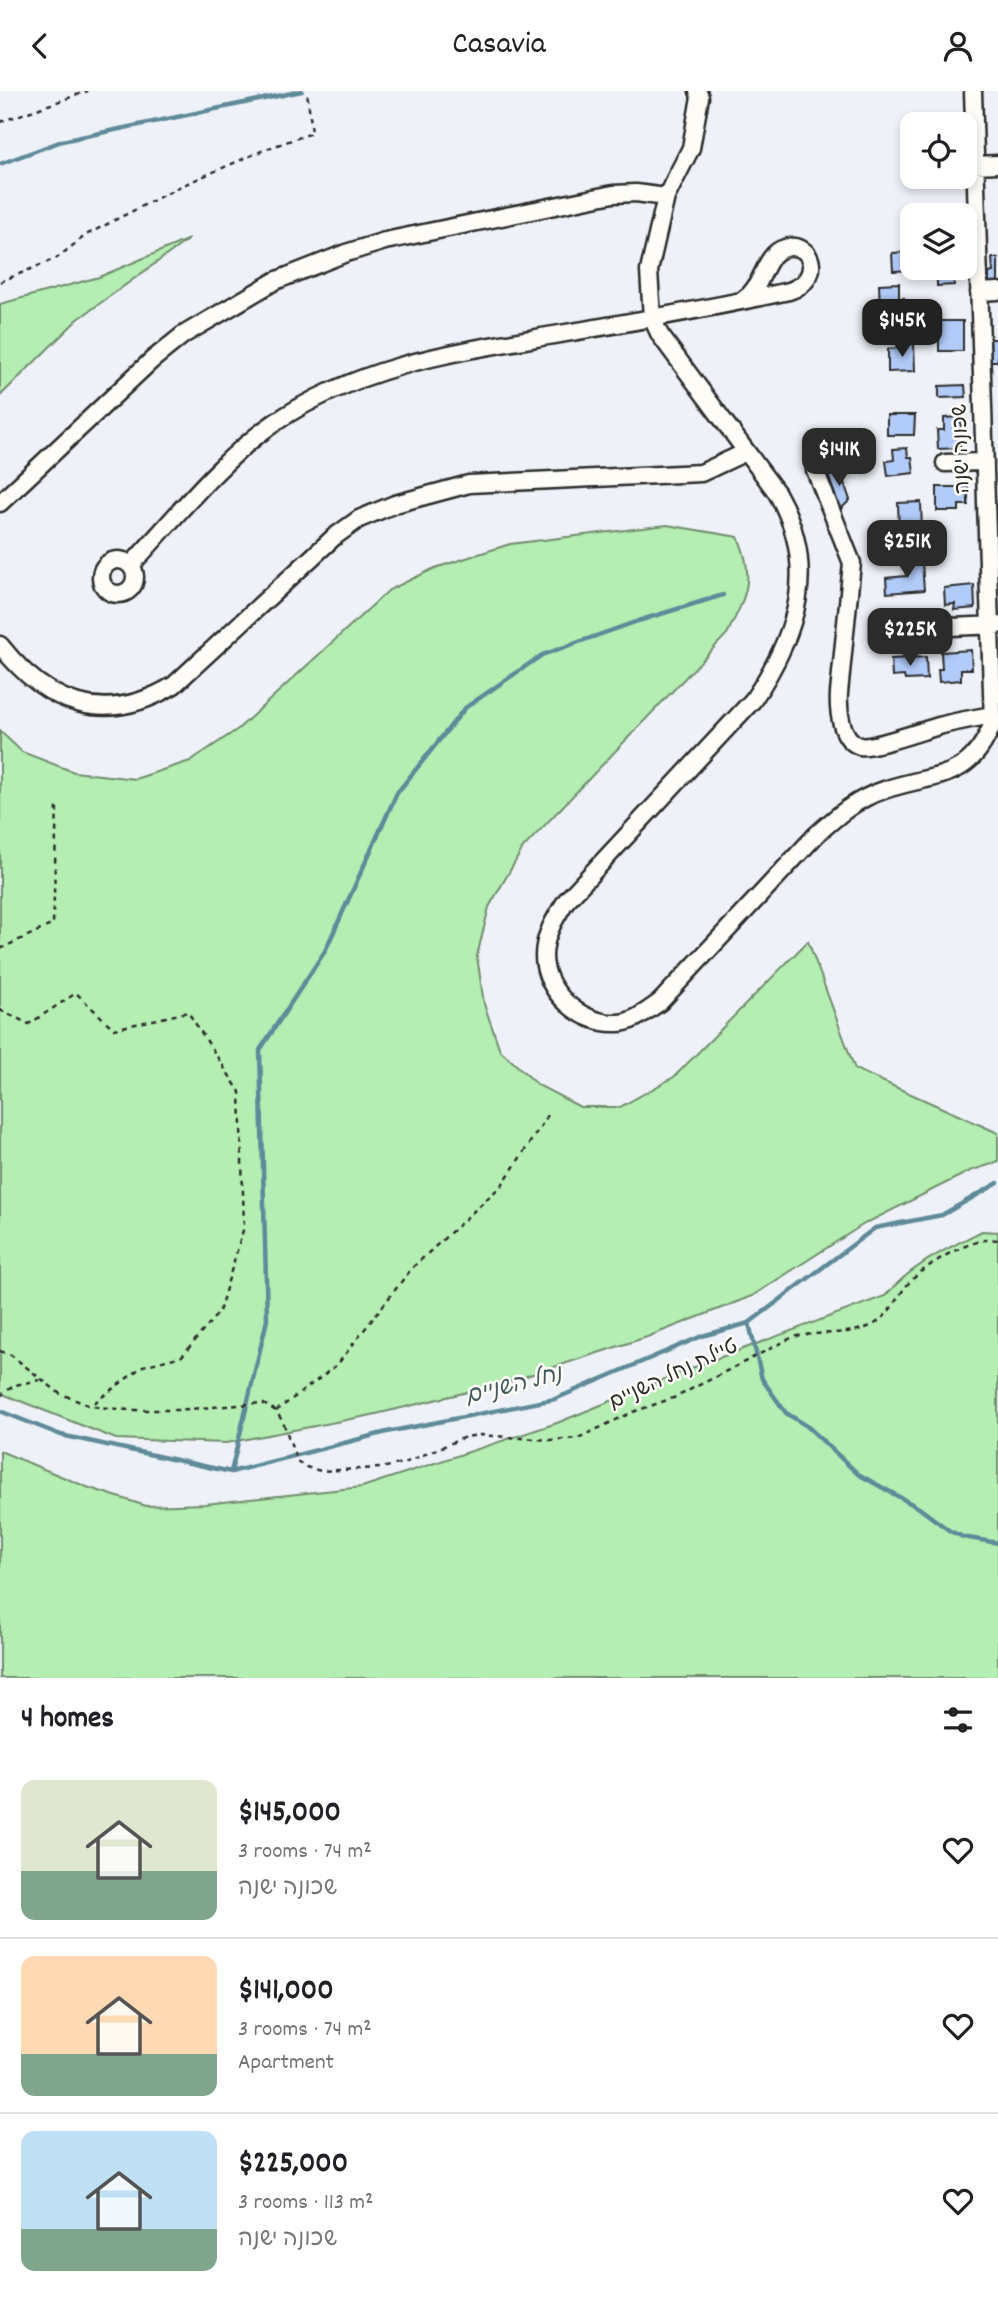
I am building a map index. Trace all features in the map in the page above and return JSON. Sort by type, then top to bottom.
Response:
[{"type":"street","points":[[698,91],[700,97],[691,148],[666,197],[649,271],[652,318],[660,335],[788,513],[798,544],[800,573],[797,607],[789,637],[773,670],[753,700],[566,901],[554,920],[544,958],[550,980],[559,996],[575,1011],[596,1020],[618,1024],[637,1017],[675,987],[816,835],[842,811],[884,790],[965,766],[985,744],[995,721],[937,726],[869,746],[856,744],[846,732],[838,711],[852,562],[815,470],[816,461],[824,450],[840,441]]},
{"type":"street","name":"שכונה ישנה","points":[[973,91],[974,112]]},
{"type":"street","points":[[977,165],[998,164]]},
{"type":"street","name":"שכונה ישנה","points":[[976,189],[985,462],[994,625],[995,721]]},
{"type":"street","points":[[0,503],[152,360],[183,335],[275,281],[385,241],[613,194],[636,193],[666,197]]},
{"type":"street","points":[[979,292],[998,291]]},
{"type":"street","points":[[131,565],[236,452],[307,403],[352,381],[399,364],[441,355],[744,299]]},
{"type":"street","points":[[0,645],[29,677],[57,695],[91,707],[125,707],[152,699],[174,685],[334,537],[359,519],[395,504],[469,484],[701,473],[746,452]]},
{"type":"street","points":[[945,463],[985,462]]},
{"type":"street","points":[[950,627],[994,625]]},
{"type":"path","points":[[0,122],[88,91]]},
{"type":"path","points":[[0,282],[57,258],[86,235],[181,186],[312,132],[307,91]]},
{"type":"path","points":[[0,949],[53,924],[57,805]]},
{"type":"path","points":[[0,1010],[29,1024],[76,993],[114,1029],[188,1012],[240,1092],[244,1227],[219,1312],[182,1356],[144,1366],[90,1406]]},
{"type":"path","points":[[0,1351],[20,1361],[40,1380],[70,1399],[90,1406],[128,1410],[177,1410],[214,1409],[252,1402],[262,1403],[276,1411],[320,1379],[352,1349],[412,1268],[502,1185],[550,1112]]},
{"type":"path","name":"טיילת נחל השניים","points":[[276,1411],[284,1422],[299,1464],[311,1469],[335,1471],[396,1466],[465,1437],[494,1436],[524,1440],[578,1438],[633,1412],[676,1397],[793,1337],[869,1327],[880,1321],[905,1286],[922,1271],[976,1241],[998,1240]]},
{"type":"path","points":[[0,1396],[15,1385],[40,1380]]},
{"type":"green space","points":[[189,239],[77,320],[0,396],[0,304],[99,277]]},
{"type":"green space","points":[[667,525],[738,537],[747,564],[744,597],[727,634],[523,848],[489,907],[477,956],[484,1004],[500,1050],[538,1085],[580,1107],[620,1107],[674,1077],[808,941],[855,1069],[998,1133],[998,1162],[970,1171],[864,1224],[752,1296],[647,1337],[505,1383],[372,1415],[226,1443],[116,1439],[0,1393],[0,731],[22,752],[74,772],[135,779],[190,761],[238,729],[389,590],[435,568],[510,544]]},
{"type":"green space","points":[[982,1231],[998,1232],[998,1678],[0,1678],[0,1451],[87,1487],[146,1506],[205,1504],[362,1487],[557,1423],[689,1369],[885,1296],[918,1266]]},
{"type":"building","points":[[892,253],[900,253],[900,271],[893,271]]},
{"type":"building","points":[[992,258],[998,258],[998,283],[989,284],[989,273],[993,272]]},
{"type":"building","points":[[937,280],[954,280],[954,285],[937,286]]},
{"type":"building","points":[[899,283],[899,299],[904,298],[904,319],[893,319],[892,315],[887,316],[887,309],[880,309],[879,284]]},
{"type":"building","points":[[939,321],[963,321],[963,351],[939,351]]},
{"type":"building","points":[[997,327],[998,361],[991,361],[990,339],[997,339]]},
{"type":"building","points":[[902,344],[914,344],[915,371],[888,372],[888,349],[902,348]]},
{"type":"building","points":[[965,385],[966,397],[939,398],[939,386]]},
{"type":"building","points":[[887,415],[915,415],[914,435],[887,435]]},
{"type":"building","points":[[961,417],[961,426],[966,426],[967,442],[960,442],[960,448],[938,449],[937,430],[944,430],[944,418]]},
{"type":"building","points":[[861,447],[862,458],[845,460],[845,449]]},
{"type":"building","points":[[907,448],[908,457],[912,457],[914,473],[888,476],[886,461],[894,460],[893,449]]},
{"type":"building","points":[[839,468],[850,500],[840,510],[827,472]]},
{"type":"building","points":[[937,487],[968,487],[968,505],[959,505],[959,511],[937,511]]},
{"type":"building","points":[[921,502],[922,531],[899,532],[898,503]]},
{"type":"building","points":[[922,563],[924,590],[887,593],[886,578],[906,576],[905,565]]},
{"type":"building","points":[[974,585],[975,608],[954,610],[955,604],[945,605],[944,588]]},
{"type":"building","points":[[923,617],[923,629],[918,629],[918,637],[893,638],[892,618]]},
{"type":"building","points":[[971,650],[972,669],[961,669],[961,680],[939,682],[938,669],[942,669],[941,652]]},
{"type":"building","points":[[926,657],[927,679],[905,680],[904,676],[892,677],[891,659]]},
{"type":"waterway","points":[[0,164],[62,141],[302,91]]},
{"type":"waterway","points":[[231,1472],[267,1320],[260,1050],[325,951],[397,793],[465,708],[542,655],[723,595]]},
{"type":"waterway","name":"נחל השניים","points":[[0,1411],[61,1435],[231,1472],[387,1432],[555,1399],[702,1336],[749,1323],[875,1228],[942,1215],[998,1183]]},
{"type":"waterway","points":[[749,1323],[762,1379],[786,1413],[807,1426],[858,1474],[919,1508],[950,1531],[963,1537],[998,1543]]}]
